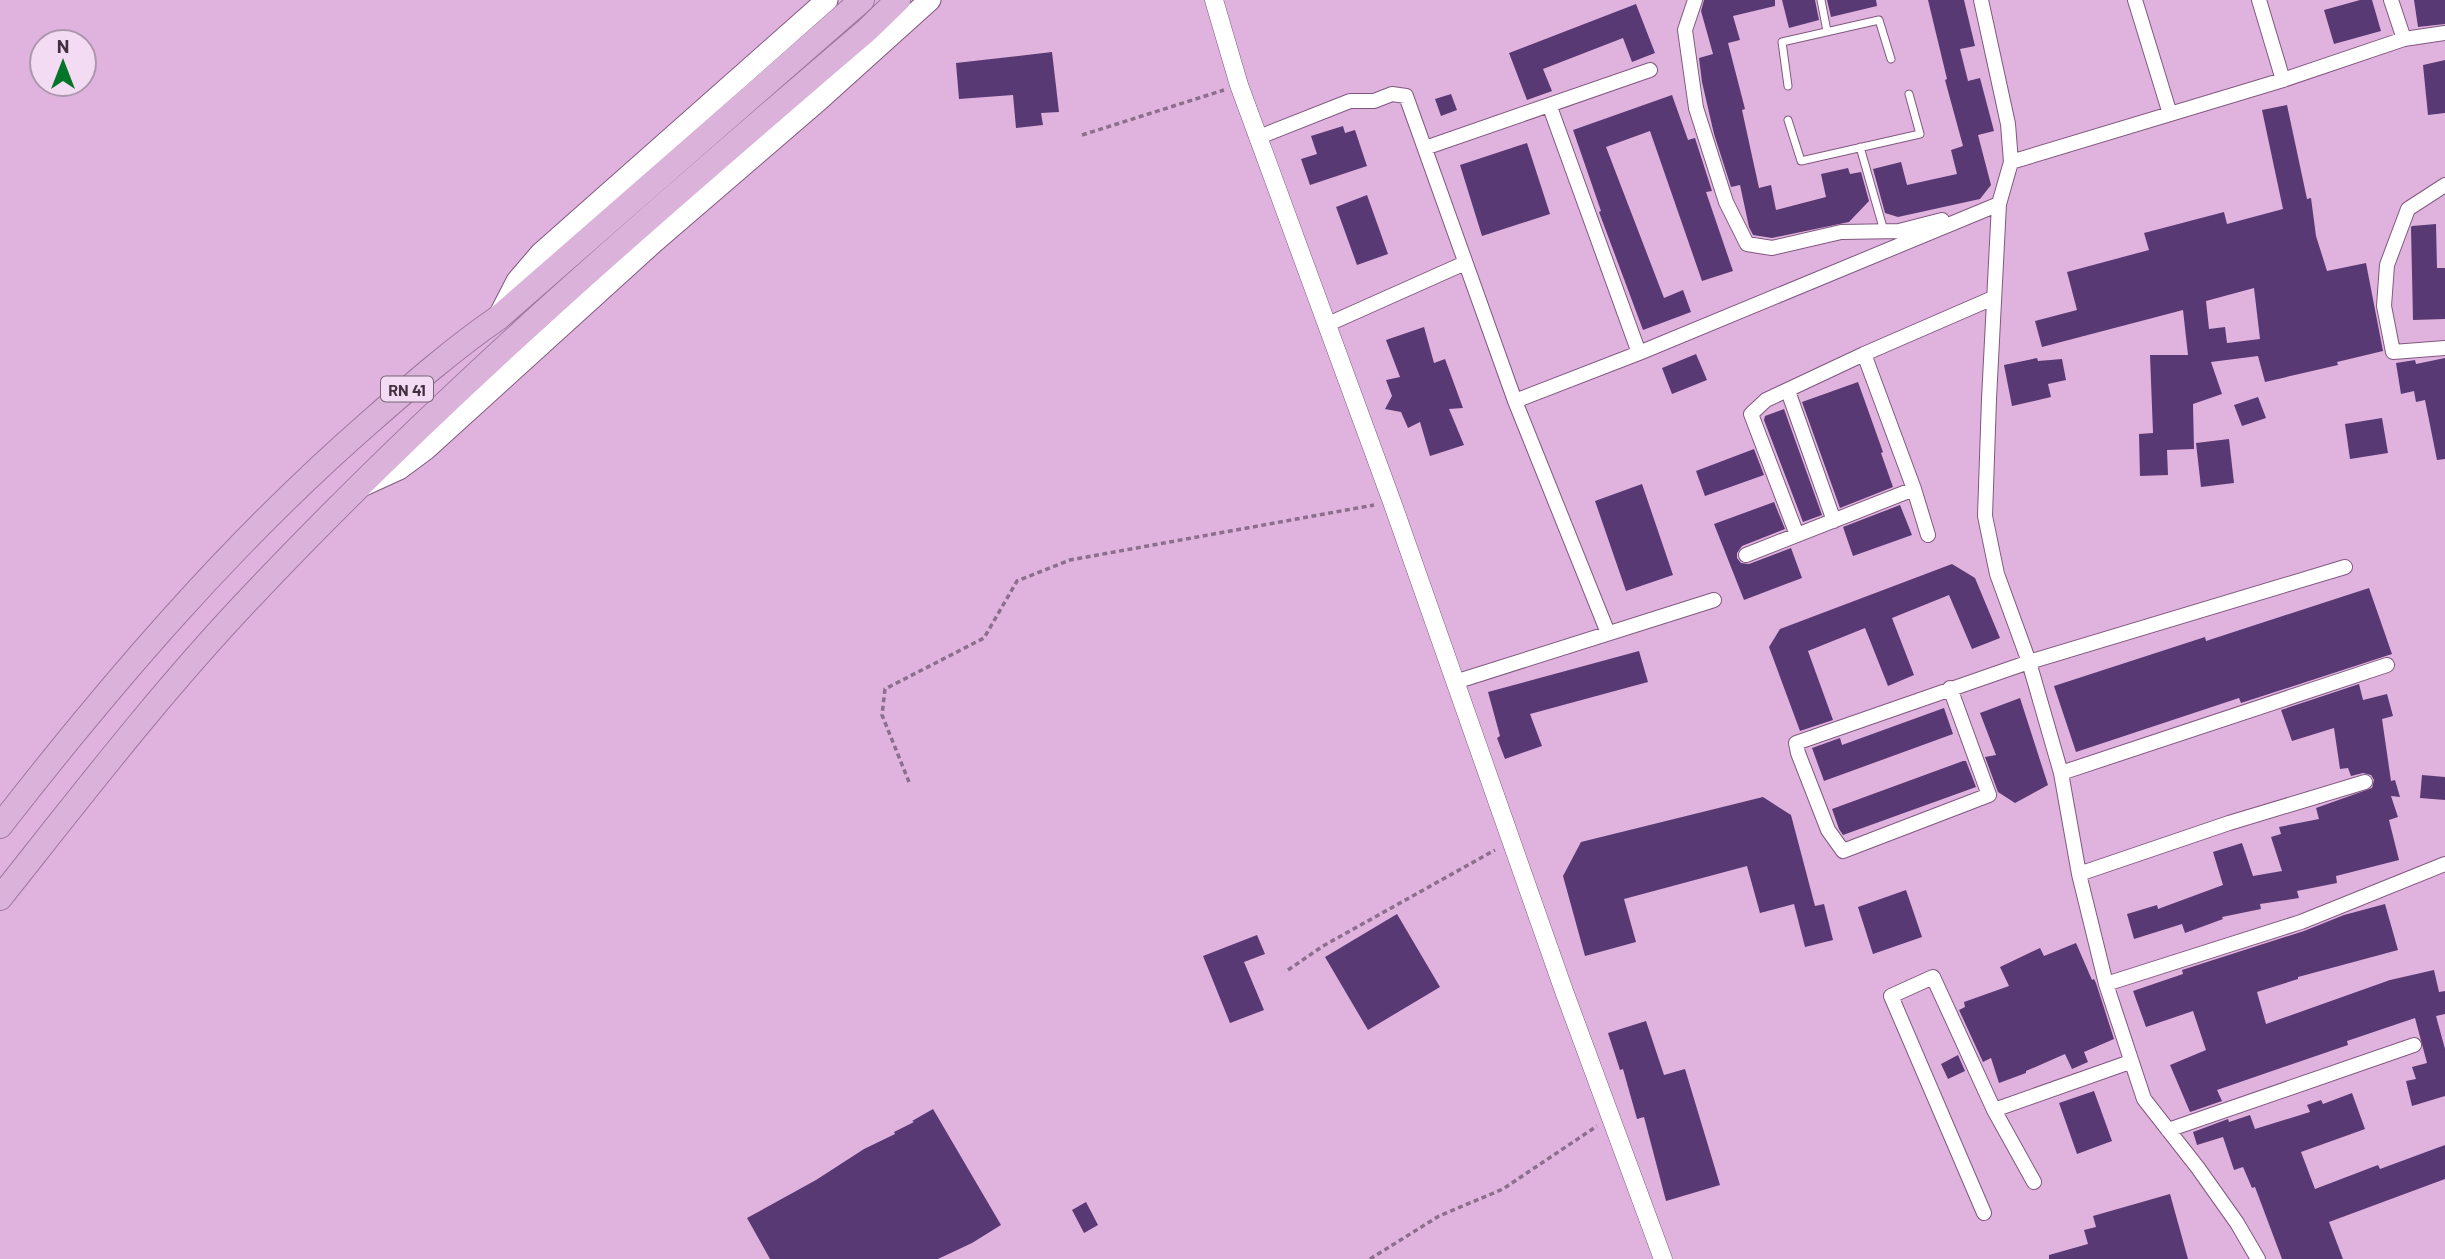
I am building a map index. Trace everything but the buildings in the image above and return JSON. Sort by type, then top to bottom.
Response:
[{"type":"highway","name":"RN 41","points":[[0,826],[67,740],[172,616],[250,534],[337,451],[419,379],[463,342],[498,318],[862,0]]},
{"type":"highway","name":"RN 41","points":[[0,898],[151,708],[248,600],[358,486],[568,288],[867,30],[898,0]]},
{"type":"main road","points":[[498,318],[517,281],[541,253],[827,0]]},
{"type":"main road","points":[[358,486],[386,476],[419,455],[654,242],[930,0]]},
{"type":"street","points":[[1214,0],[1239,85],[1392,502],[1662,1259]]},
{"type":"street","points":[[1695,0],[1685,30],[1696,108],[1726,202],[1747,244],[1772,248],[1840,232],[1899,231],[1999,204]]},
{"type":"street","points":[[1981,0],[2008,124],[2011,162],[1999,204],[1985,516],[1997,574],[2029,662],[2061,773],[2079,874],[2106,984],[2144,1099],[2229,1212],[2258,1259]]},
{"type":"street","points":[[2136,0],[2170,114]]},
{"type":"street","points":[[2259,0],[2283,80]]},
{"type":"street","points":[[2391,0],[2404,39]]},
{"type":"street","points":[[2011,162],[2283,80],[2404,39],[2445,33]]},
{"type":"street","points":[[1425,148],[1650,71]]},
{"type":"street","points":[[1258,137],[1350,101],[1374,101],[1392,94],[1406,96],[1515,401],[1608,634]]},
{"type":"street","points":[[1550,107],[1639,353]]},
{"type":"street","points":[[2445,185],[2408,209],[2387,265],[2384,306],[2393,352],[2445,348]]},
{"type":"street","points":[[1515,401],[1639,353],[1999,204]]},
{"type":"street","points":[[1326,325],[1465,263]]},
{"type":"street","points":[[1797,535],[1751,414],[1766,400],[1993,298]]},
{"type":"street","points":[[1864,354],[1914,489],[1928,535]]},
{"type":"street","points":[[1788,391],[1834,521]]},
{"type":"street","points":[[1746,555],[1914,489]]},
{"type":"street","points":[[1950,688],[1989,794],[1843,851],[1828,830],[1796,743],[1950,688],[2029,662],[2345,567]]},
{"type":"street","points":[[1455,682],[1714,600]]},
{"type":"street","points":[[2061,773],[2387,665]]},
{"type":"street","points":[[2079,874],[2229,823],[2365,782]]},
{"type":"street","points":[[2106,984],[2301,922],[2445,864]]},
{"type":"street","points":[[1984,1213],[1891,996],[1933,977],[1994,1110],[2034,1182]]},
{"type":"street","points":[[2168,1130],[2414,1045]]},
{"type":"street","points":[[1994,1110],[2130,1062]]},
{"type":"lane","points":[[1821,0],[1826,31]]},
{"type":"lane","points":[[1788,86],[1782,42],[1879,20],[1891,59]]},
{"type":"lane","points":[[1788,120],[1801,161],[1920,134],[1909,94]]},
{"type":"lane","points":[[1860,147],[1884,232]]},
{"type":"path","points":[[1082,135],[1239,85]]},
{"type":"path","points":[[909,782],[882,715],[885,689],[984,638],[1017,581],[1070,560],[1392,502]]},
{"type":"path","points":[[1288,970],[1323,946],[1512,842]]},
{"type":"path","points":[[1370,1259],[1439,1216],[1503,1189],[1611,1116]]}]
